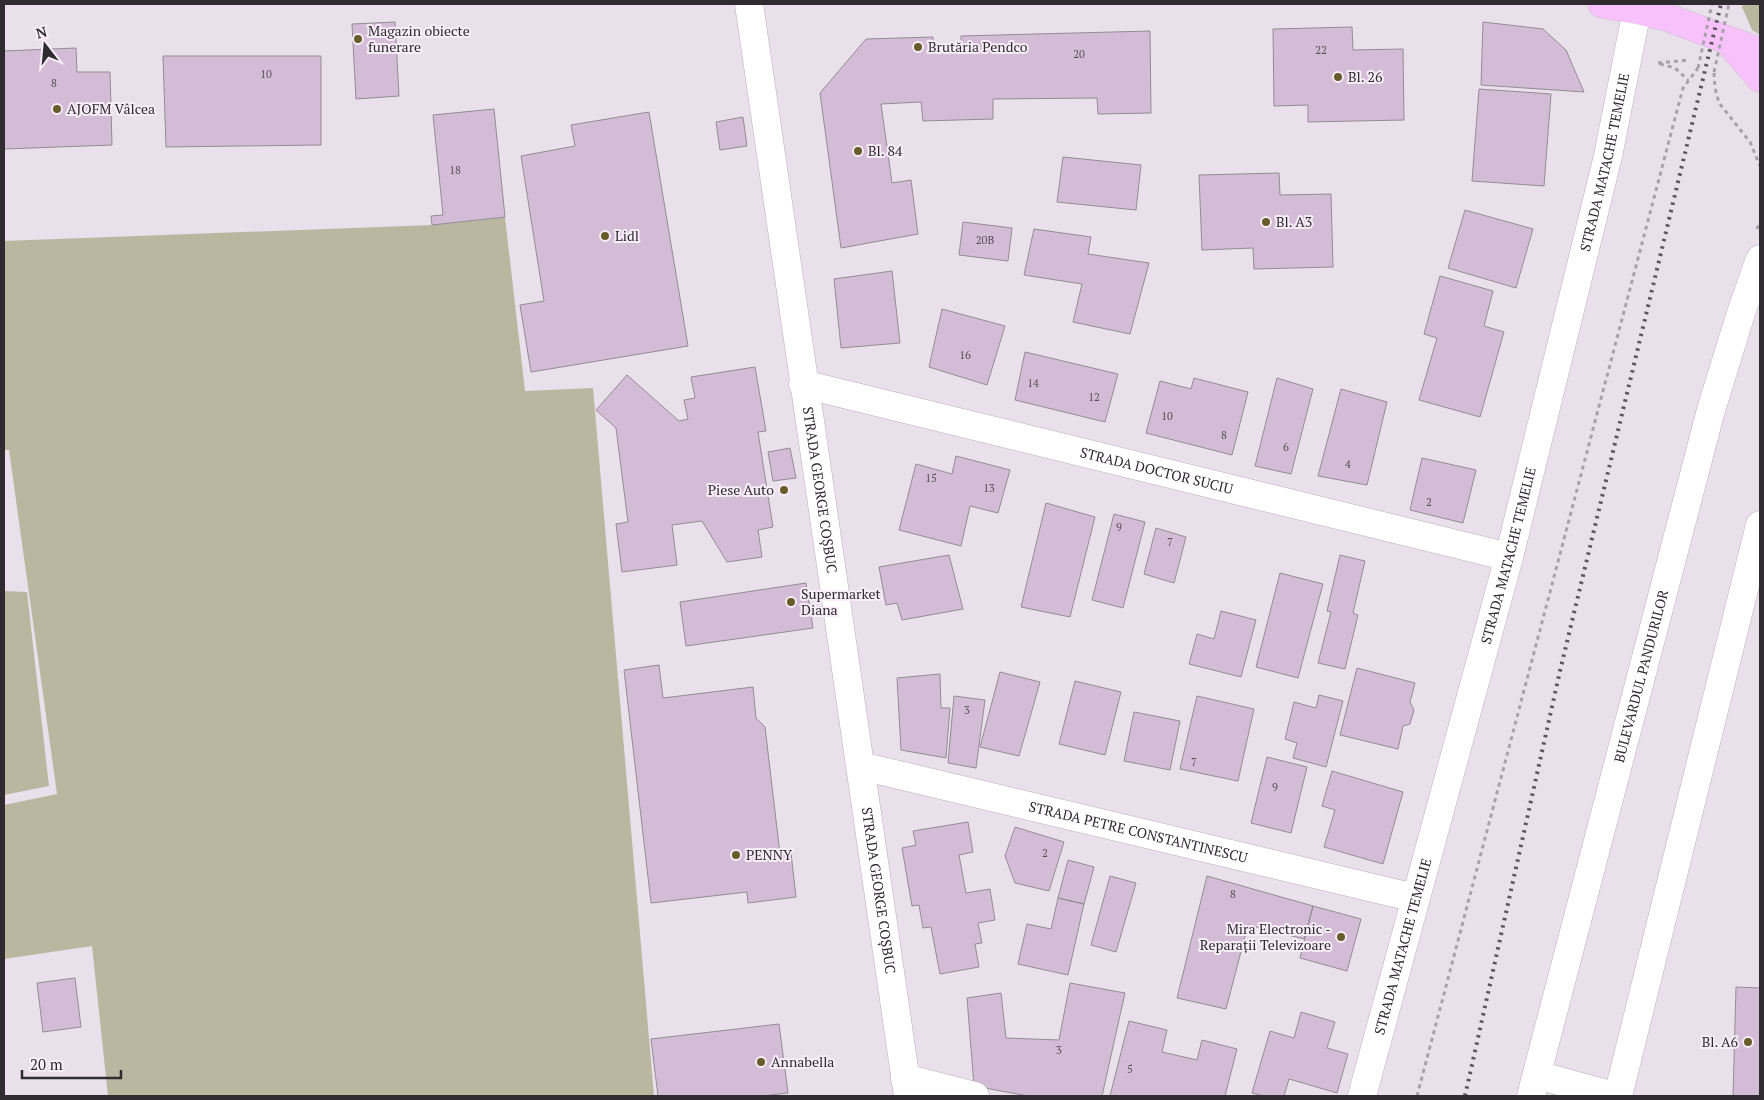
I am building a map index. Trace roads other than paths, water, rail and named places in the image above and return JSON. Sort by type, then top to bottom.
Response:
[{"type":"main road","points":[[1602,4],[1637,10],[1691,26],[1760,52]]},
{"type":"main road","points":[[1728,41],[1760,78]]},
{"type":"street","name":"STRADA GEORGE COȘBUC","points":[[749,4],[803,384],[861,766],[904,1091]]},
{"type":"street","name":"STRADA MATACHE TEMELIE","points":[[1362,1096],[1509,557],[1608,156],[1637,10]]},
{"type":"street","name":"BULEVARDUL PANDURILOR","points":[[1534,1086],[1711,410],[1760,259]]},
{"type":"street","name":"STRADA DOCTOR SUCIU","points":[[803,384],[1509,557]]},
{"type":"street","points":[[1534,1086],[1616,1096],[1760,525]]},
{"type":"street","name":"STRADA PETRE CONSTANTINESCU","points":[[861,766],[1415,898]]},
{"type":"street","points":[[904,1091],[975,1096]]},
{"type":"railway","points":[[1465,1096],[1560,671],[1721,4]]},
{"type":"place","name":"Magazin obiecte funerare","points":[[358,39]]},
{"type":"place","name":"Brutăria Pendco","points":[[918,47]]},
{"type":"place","name":"Bl. 26","points":[[1338,77]]},
{"type":"place","name":"AJOFM Vâlcea","points":[[57,109]]},
{"type":"place","name":"Bl. 84","points":[[858,151]]},
{"type":"place","name":"Bl. A3","points":[[1266,222]]},
{"type":"place","name":"Lidl","points":[[605,236]]},
{"type":"place","name":"Piese Auto","points":[[784,490]]},
{"type":"place","name":"Supermarket Diana","points":[[791,602]]},
{"type":"place","name":"PENNY","points":[[736,855]]},
{"type":"place","name":"Mira Electronic - Reparații Televizoare","points":[[1341,937]]},
{"type":"place","name":"Bl. A6","points":[[1748,1042]]},
{"type":"place","name":"Annabella","points":[[761,1062]]}]
